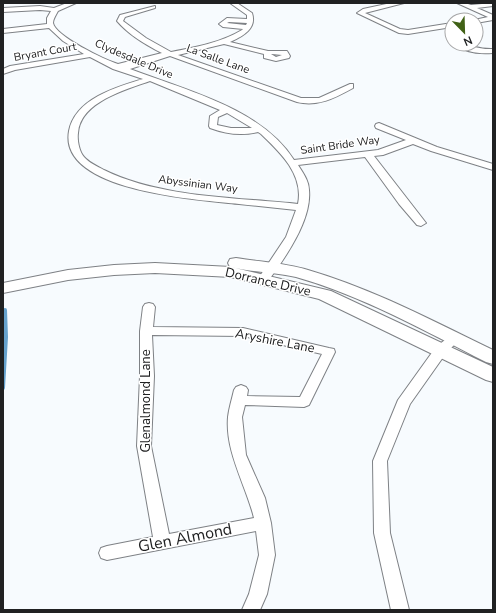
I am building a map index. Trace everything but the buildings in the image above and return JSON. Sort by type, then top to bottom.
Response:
[{"type":"street","points":[[3,10],[55,10],[73,3]]},
{"type":"street","points":[[119,68],[170,54],[223,42],[240,36],[250,24],[250,14],[234,3]]},
{"type":"street","points":[[401,3],[362,11],[360,13],[399,31],[412,31],[444,26]]},
{"type":"street","points":[[460,3],[493,17]]},
{"type":"street","points":[[472,7],[493,4]]},
{"type":"street","name":"La Salle Lane","points":[[153,7],[122,16],[120,20],[130,32],[170,54],[300,100],[312,102],[327,99],[350,86]]},
{"type":"street","points":[[3,31],[50,26],[50,20],[55,10]]},
{"type":"street","name":"Clydesdale Drive","points":[[50,26],[55,32],[91,55],[119,68],[227,110],[247,120],[261,129],[279,146],[294,163],[304,187],[302,208],[293,236],[269,273]]},
{"type":"street","points":[[223,42],[268,53]]},
{"type":"street","name":"Bryant Court","points":[[3,72],[13,68],[91,55]]},
{"type":"street","name":"Abyssinian Way","points":[[149,79],[118,90],[88,107],[78,118],[73,132],[74,144],[79,156],[90,166],[112,179],[166,193],[302,208]]},
{"type":"street","points":[[227,110],[214,116],[213,126],[233,132],[246,132],[261,129]]},
{"type":"street","points":[[379,126],[434,149],[493,167]]},
{"type":"street","name":"Saint Bride Way","points":[[294,163],[380,153],[412,141]]},
{"type":"street","points":[[368,155],[403,202],[421,223]]},
{"type":"street","name":"Dorrance Drive","points":[[3,275],[92,261],[182,258],[269,273],[447,344],[493,358]]},
{"type":"street","name":"Dorrance Drive","points":[[3,288],[68,275],[114,270],[155,268],[269,273]]},
{"type":"street","name":"Glenalmond Lane","points":[[149,307],[146,331],[147,376],[144,446],[162,542]]},
{"type":"street","name":"Aryshire Lane","points":[[146,331],[243,332],[329,352],[304,402],[239,395],[235,417],[239,455],[257,498],[263,523]]},
{"type":"street","points":[[400,610],[382,533],[380,461],[403,403],[447,344]]},
{"type":"street","name":"Dorrance Drive","points":[[447,344],[493,375]]},
{"type":"street","points":[[251,610],[258,594],[267,555],[263,523]]},
{"type":"street","name":"Glen Almond","points":[[107,553],[263,523]]},
{"type":"waterway","points":[[3,388],[6,337],[5,310]]}]
